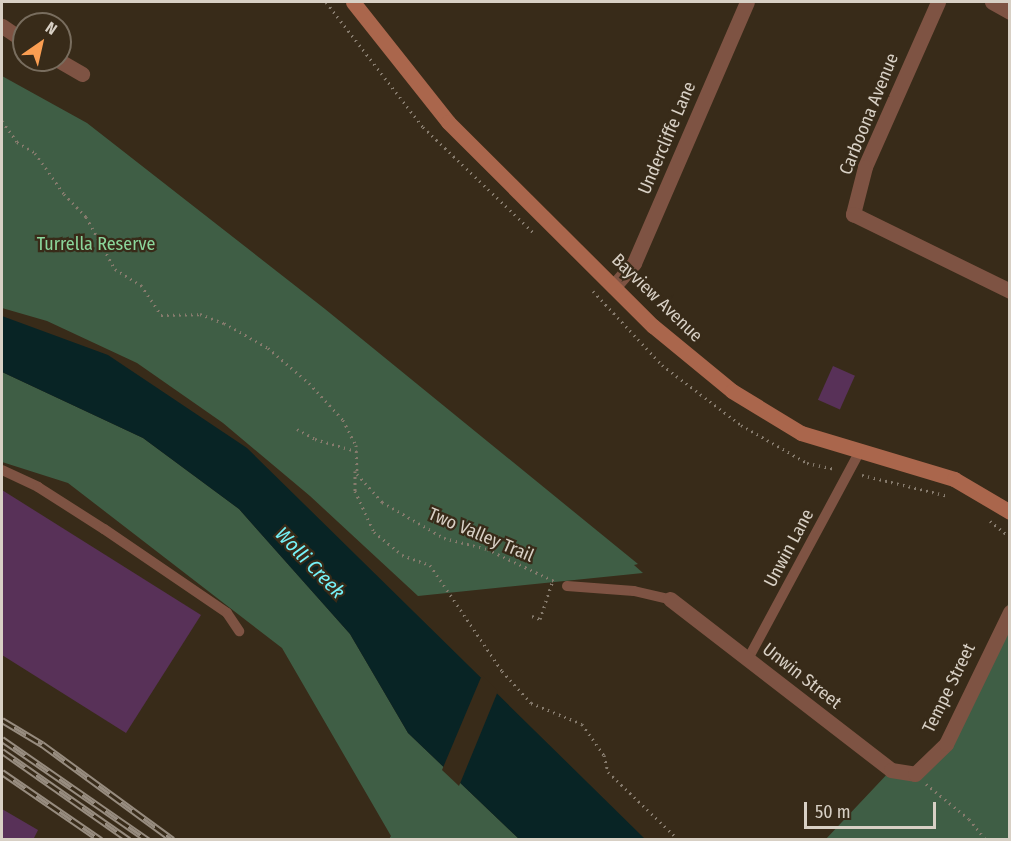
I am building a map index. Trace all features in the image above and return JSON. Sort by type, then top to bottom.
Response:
[{"type":"main road","name":"Bayview Avenue","points":[[353,2],[448,122],[686,355],[767,415],[801,434],[859,453],[954,479],[1010,512]]},
{"type":"street","name":"Undercliffe Lane","points":[[615,285],[634,263],[747,2]]},
{"type":"street","name":"Carboona Avenue","points":[[938,2],[865,167],[853,214],[1010,291]]},
{"type":"street","points":[[992,2],[1010,12]]},
{"type":"street","points":[[72,68],[82,74]]},
{"type":"street","name":"Unwin Street","points":[[670,599],[891,770],[915,774]]},
{"type":"street","name":"Tempe Street","points":[[915,774],[946,744],[1010,612]]},
{"type":"lane","name":"Unwin Lane","points":[[748,659],[859,453]]},
{"type":"lane","points":[[2,471],[38,487],[104,529],[227,613],[239,632]]},
{"type":"lane","points":[[567,586],[634,591],[670,599]]},
{"type":"path","points":[[2,122],[17,142],[35,153],[86,217],[115,269],[141,285],[161,315],[200,314],[268,348],[309,383],[343,420],[356,445],[355,491],[374,532],[402,555],[430,565],[502,671],[531,703],[582,724],[603,755],[608,772],[679,840]]},
{"type":"path","points":[[297,429],[315,439],[356,451]]},
{"type":"path","name":"Two Valley Trail","points":[[355,459],[357,474],[382,502],[444,538],[487,549],[567,586]]},
{"type":"path","points":[[532,616],[540,619],[553,580]]},
{"type":"path","points":[[915,774],[969,819],[986,840]]},
{"type":"green space","name":"Turrella Reserve","points":[[2,76],[87,123],[325,309],[638,564],[634,565],[643,573],[418,596],[310,496],[223,423],[137,363],[47,321],[2,308]]},
{"type":"green space","points":[[2,372],[143,438],[239,509],[350,634],[408,733],[519,839],[389,839],[391,836],[282,648],[68,483],[2,462]]},
{"type":"green space","points":[[1009,602],[1009,839],[825,840],[891,770],[915,774],[946,744]]},
{"type":"water","name":"Wolli Creek","points":[[2,316],[108,355],[247,448],[645,839],[519,839],[408,733],[350,634],[239,509],[143,438],[2,372]]},
{"type":"pier","points":[[482,675],[498,691],[459,786],[442,770]]},
{"type":"building","points":[[833,366],[855,376],[840,410],[818,400]]},
{"type":"building","points":[[2,490],[201,615],[126,733],[2,655]]},
{"type":"building","points":[[2,809],[38,830],[33,840],[2,840]]},
{"type":"railway","points":[[2,720],[42,744],[173,840]]},
{"type":"railway","points":[[2,739],[148,840]]},
{"type":"railway","points":[[2,751],[129,840]]},
{"type":"railway","points":[[2,772],[101,840]]}]
